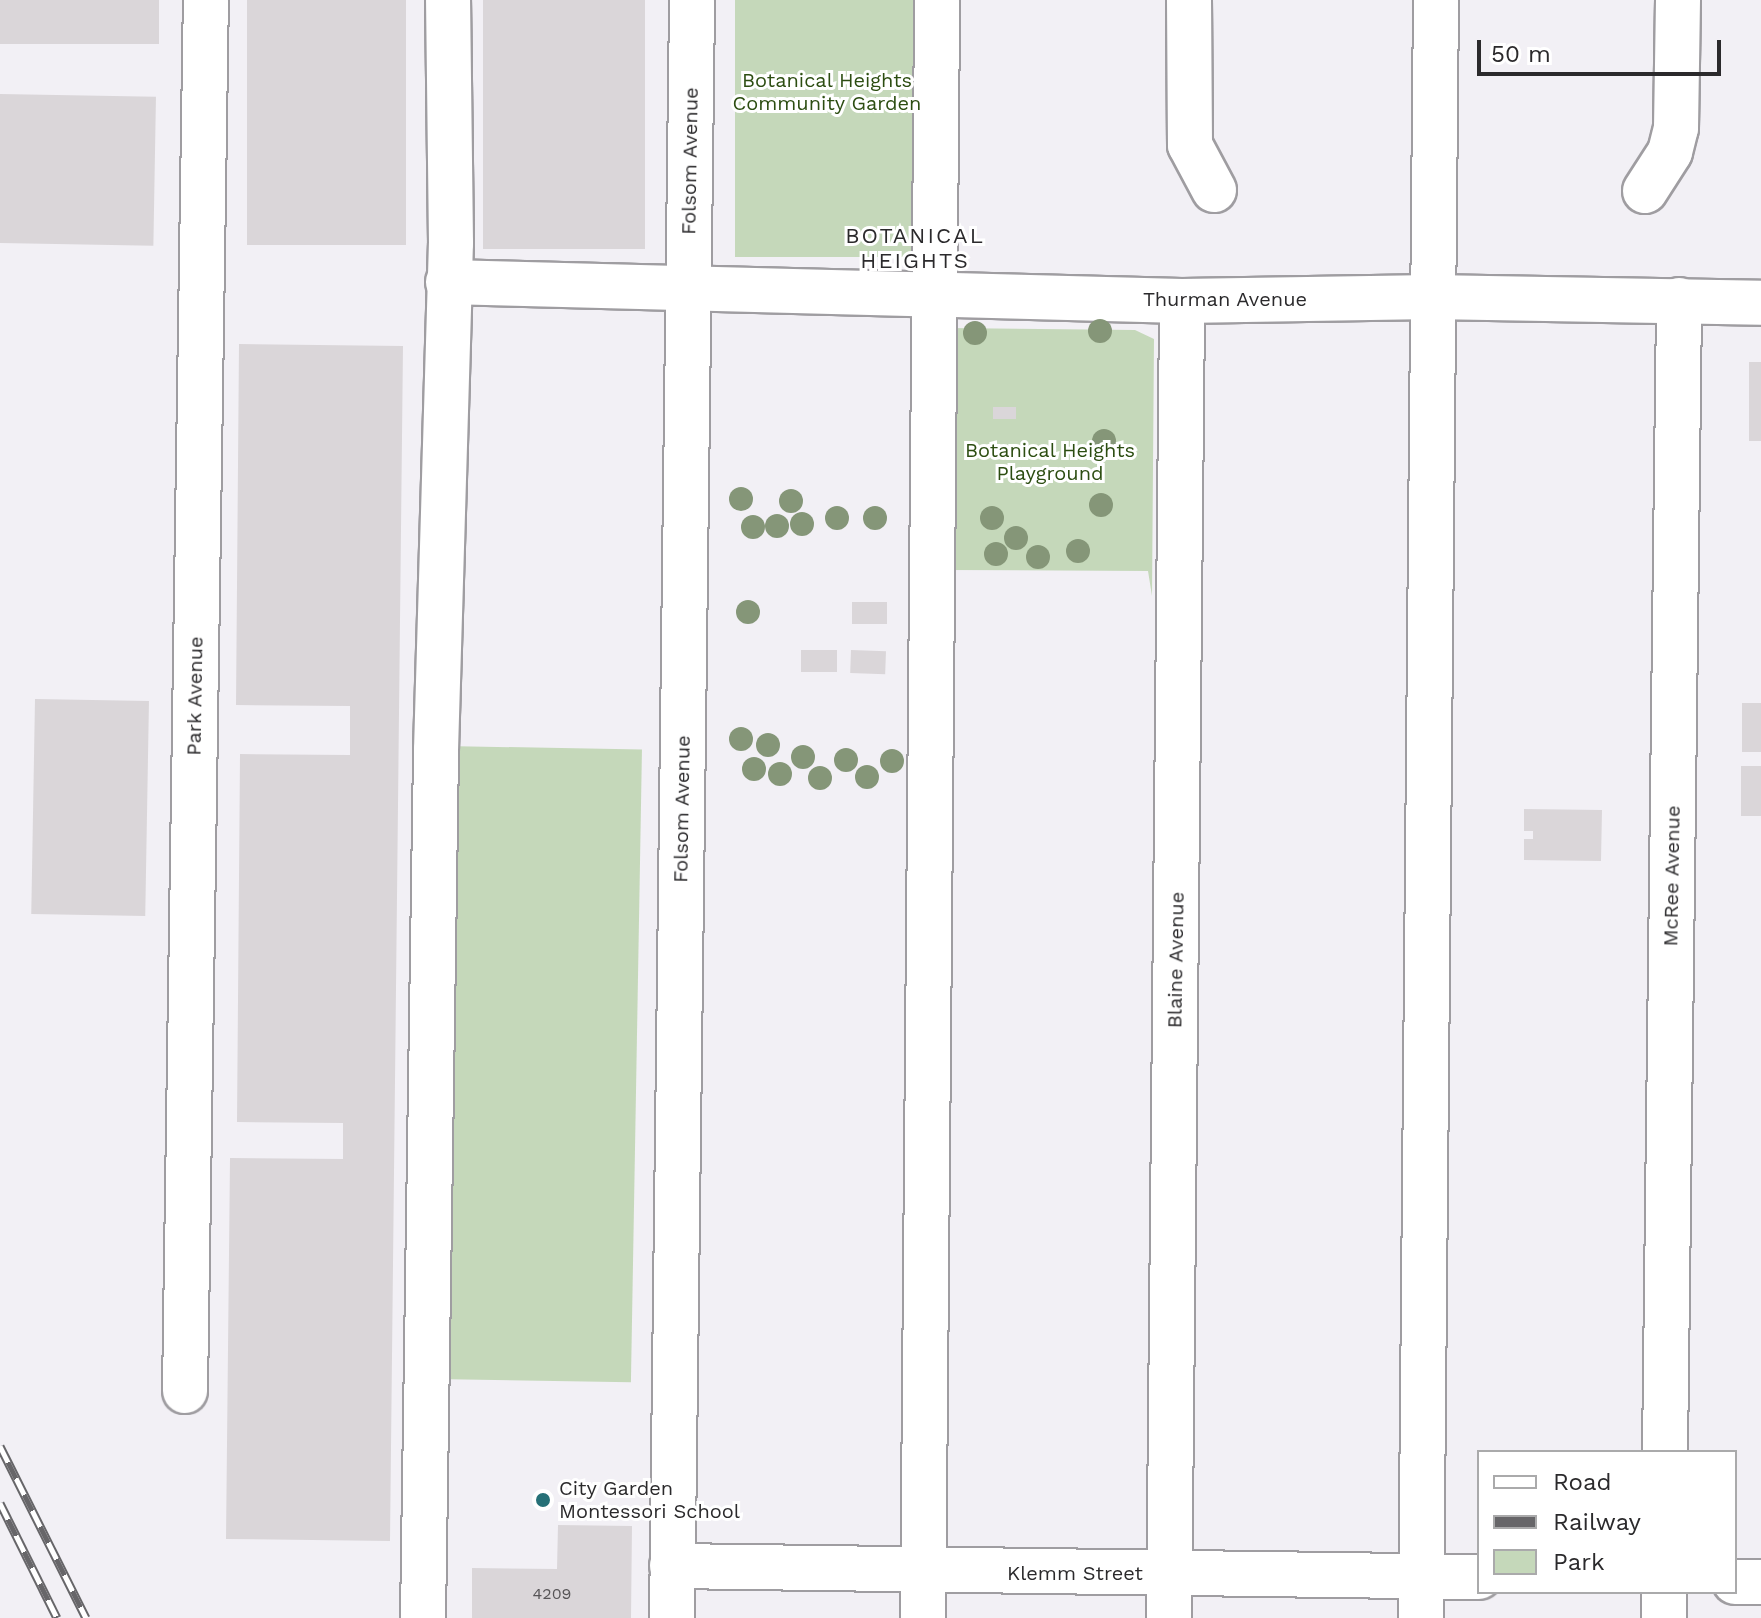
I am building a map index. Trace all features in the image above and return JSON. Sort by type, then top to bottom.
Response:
[{"type":"street","name":"Park Avenue","points":[[185,1391],[206,0]]},
{"type":"street","points":[[423,1618],[448,282],[448,0]]},
{"type":"street","name":"Folsom Avenue","points":[[672,1618],[692,0]]},
{"type":"street","points":[[923,1618],[937,0]]},
{"type":"street","points":[[1189,0],[1190,145],[1214,190]]},
{"type":"street","points":[[1422,1597],[1436,0]]},
{"type":"street","points":[[1645,191],[1670,152],[1676,128],[1678,0]]},
{"type":"street","name":"Thurman Avenue","points":[[448,282],[688,291],[1182,301],[1433,297],[1761,303]]},
{"type":"street","name":"McRee Avenue","points":[[1665,1450],[1679,300]]},
{"type":"street","name":"Blaine Avenue","points":[[1169,1618],[1182,301]]},
{"type":"street","name":"Klemm Street","points":[[672,1566],[1170,1573],[1422,1597],[1477,1578]]},
{"type":"street","points":[[1737,1582],[1761,1582]]},
{"type":"street","points":[[1664,1594],[1664,1618]]},
{"type":"green space","name":"Botanical Heights Community Garden","points":[[735,0],[927,0],[927,257],[735,257]]},
{"type":"green space","name":"Botanical Heights Playground","points":[[948,328],[1135,330],[1154,339],[1152,596],[1148,571],[945,570]]},
{"type":"green space","points":[[445,746],[642,749],[631,1382],[434,1379]]},
{"type":"building","points":[[0,0],[159,0],[159,44],[0,44]]},
{"type":"building","points":[[247,0],[406,0],[406,245],[247,245]]},
{"type":"building","points":[[483,0],[645,0],[645,249],[483,249]]},
{"type":"building","points":[[0,94],[156,97],[153,246],[0,243]]},
{"type":"building","points":[[239,344],[403,346],[390,1541],[226,1539],[230,1158],[343,1159],[343,1123],[237,1122],[240,754],[350,755],[350,706],[236,705]]},
{"type":"building","points":[[1749,362],[1761,362],[1761,441],[1749,441]]},
{"type":"building","points":[[993,407],[1016,407],[1016,419],[993,419]]},
{"type":"building","points":[[852,602],[887,602],[887,624],[852,624]]},
{"type":"building","points":[[801,650],[837,650],[837,672],[801,672]]},
{"type":"building","points":[[851,650],[886,651],[885,674],[850,673]]},
{"type":"building","points":[[35,699],[149,701],[145,916],[31,914]]},
{"type":"building","points":[[1742,703],[1761,703],[1761,752],[1742,752]]},
{"type":"building","points":[[1741,766],[1761,766],[1761,816],[1741,816]]},
{"type":"building","points":[[1524,809],[1602,810],[1601,861],[1524,860],[1524,839],[1533,839],[1533,831],[1524,831]]},
{"type":"building","points":[[558,1525],[632,1526],[631,1618],[472,1618],[472,1568],[557,1569]]},
{"type":"railway","points":[[0,1446],[86,1618]]},
{"type":"railway","points":[[0,1503],[57,1618]]},
{"type":"place","name":"City Garden Montessori School","points":[[543,1500]]},
{"type":"district","name":"BOTANICAL HEIGHTS","points":[[915,248]]}]
